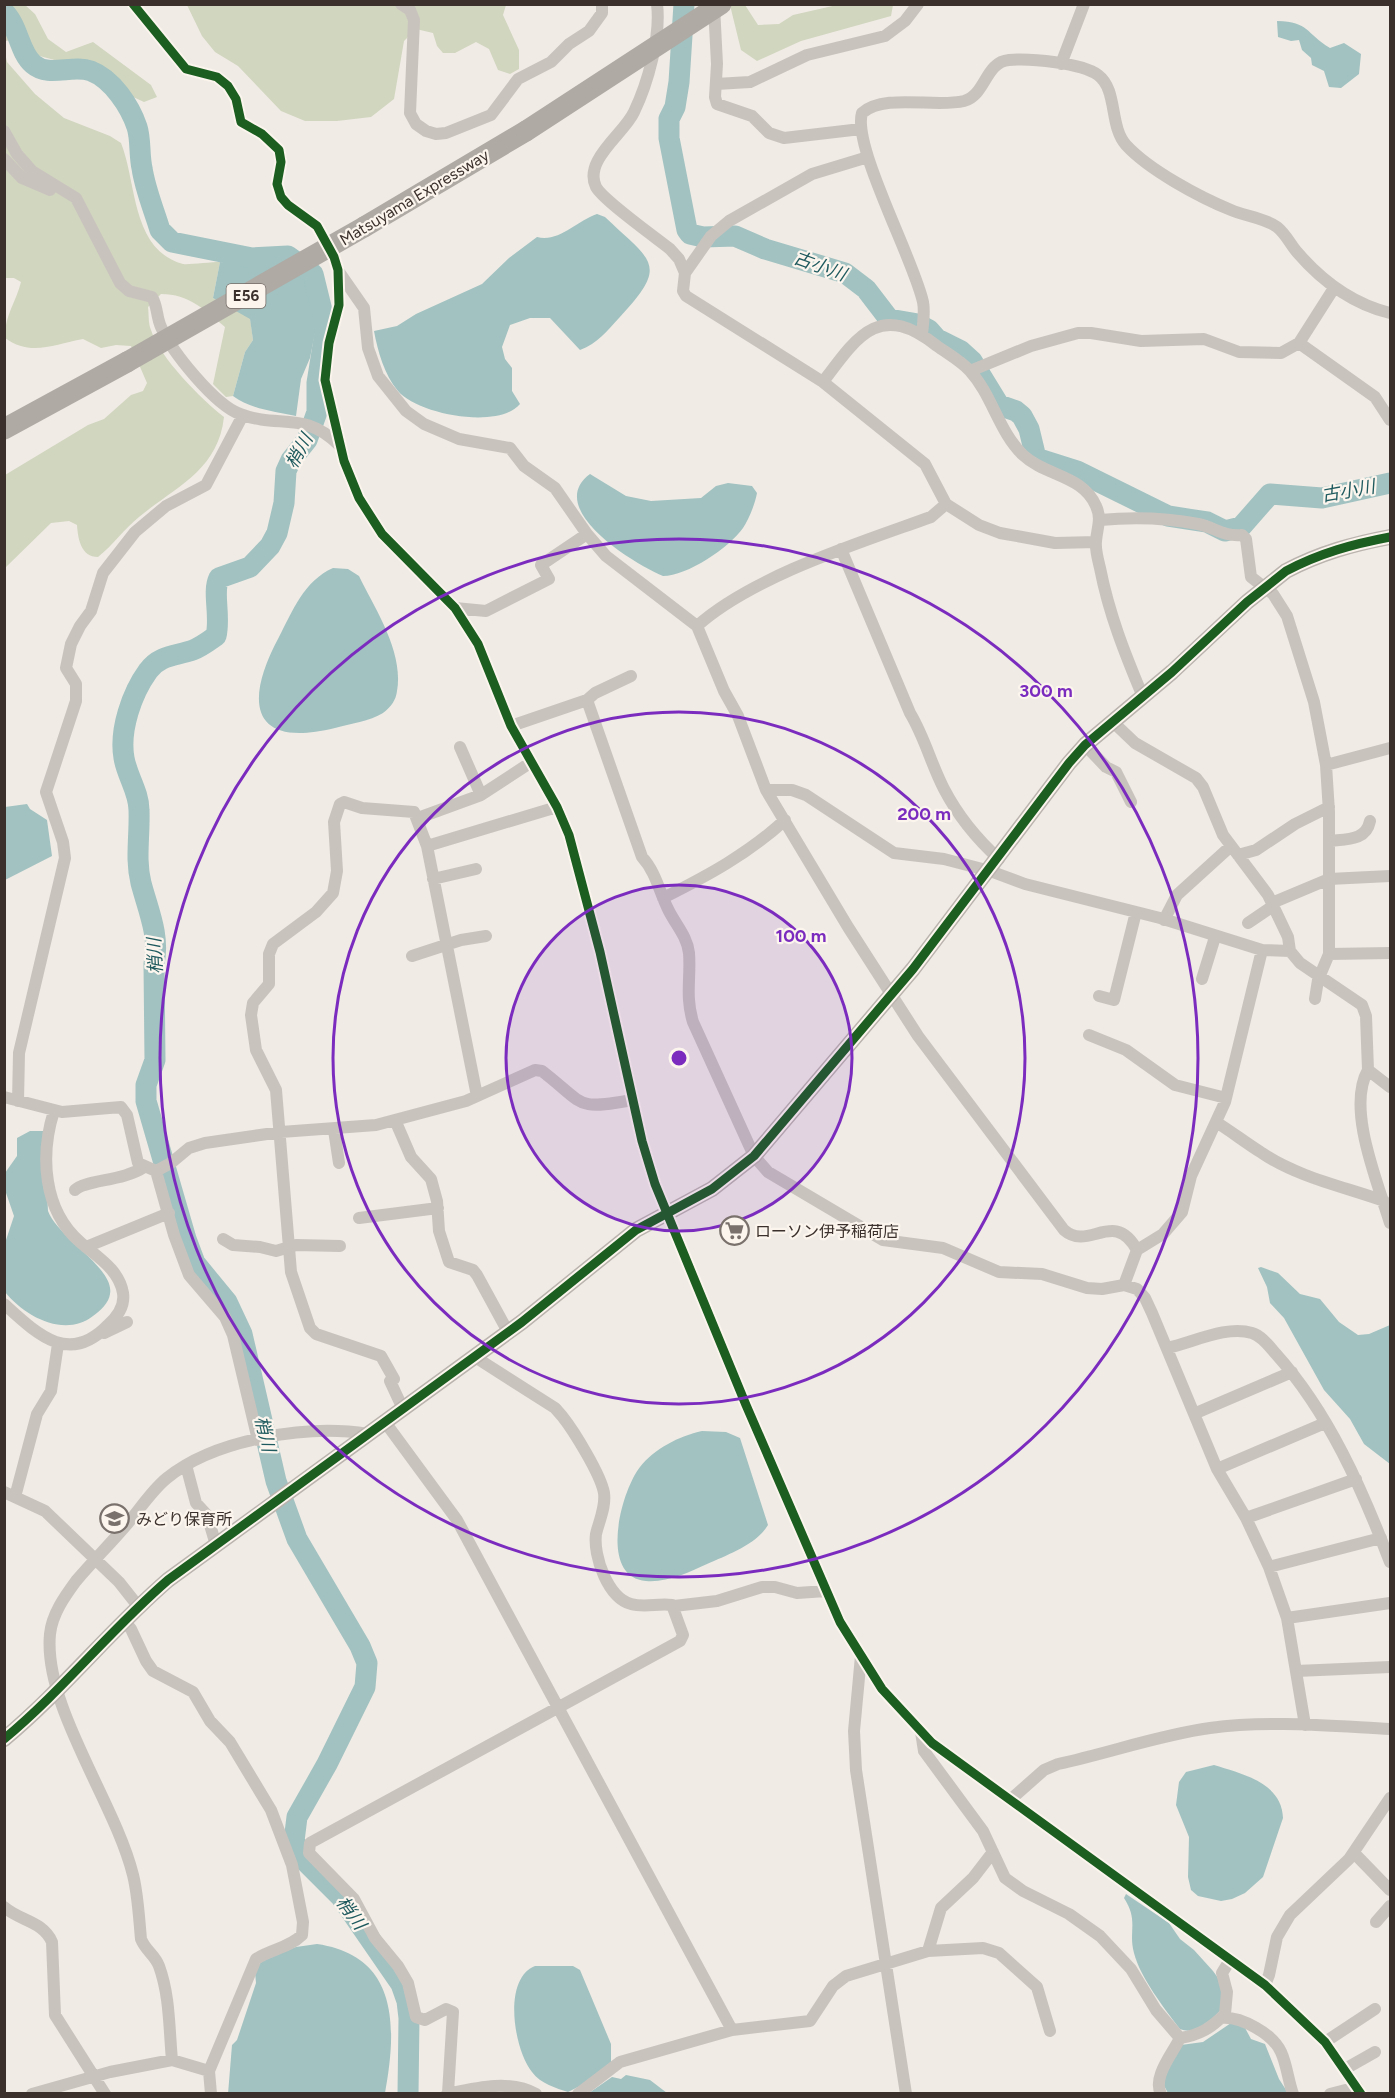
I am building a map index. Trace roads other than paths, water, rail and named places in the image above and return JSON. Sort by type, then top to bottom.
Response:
[{"type":"highway","name":"Matsuyama Expressway","points":[[4,429],[364,227],[526,131],[721,4]]},
{"type":"street","points":[[133,4],[186,69],[217,77],[237,99],[241,122],[262,134],[279,150],[281,162],[277,184],[282,196],[288,205],[306,216],[324,235],[338,270],[364,308],[368,348],[378,376],[406,411],[424,424],[459,439],[510,448],[524,466],[555,488],[587,534],[606,556],[697,626],[724,691],[738,716],[766,790],[891,997],[1064,1230],[1071,1236],[1119,1230],[1130,1237],[1137,1250]]},
{"type":"street","points":[[401,4],[410,10],[414,20],[410,114],[416,124],[436,134],[446,133],[491,115],[518,79],[551,62],[569,44],[589,31],[602,13],[602,4]]},
{"type":"street","points":[[657,4],[659,28],[641,95],[633,114],[599,159],[594,169],[594,179],[604,197],[670,249],[679,259],[685,273]]},
{"type":"street","points":[[714,4],[716,84],[714,97],[717,104],[752,116],[775,137],[784,138],[861,129]]},
{"type":"street","points":[[716,84],[750,82],[807,55],[885,36],[905,21],[918,4]]},
{"type":"street","points":[[1062,64],[1084,4]]},
{"type":"street","points":[[922,334],[923,303],[868,157],[861,129],[862,112],[868,107],[951,102],[972,97],[991,70],[1003,61],[1062,64],[1087,69],[1101,78],[1107,86],[1119,134],[1125,144],[1139,156],[1211,201],[1278,228],[1304,260],[1334,288],[1365,305],[1390,313]]},
{"type":"street","points":[[4,131],[17,154],[32,171],[76,198],[120,283],[129,291],[152,297],[157,306],[161,328],[212,396],[243,415],[309,425],[327,433],[339,446]]},
{"type":"street","points":[[868,157],[812,174],[729,221],[711,236],[685,273],[683,291],[692,302],[823,382],[925,464],[946,504],[979,525],[1000,533],[1055,543],[1096,542]]},
{"type":"street","points":[[4,159],[29,182],[50,190],[63,191]]},
{"type":"street","points":[[338,270],[338,317],[329,343],[325,371],[339,446],[359,498],[382,534],[455,608],[478,644],[511,726],[557,807],[569,835],[591,918],[642,1141],[666,1212],[840,1622],[882,1689],[921,1732],[1010,1800],[1265,1985],[1325,2042],[1359,2090],[1330,2094]]},
{"type":"street","points":[[970,371],[1031,346],[1078,333],[1141,341],[1204,339],[1239,352],[1281,353],[1299,343],[1334,288]]},
{"type":"street","points":[[823,382],[848,349],[869,329],[879,325],[896,324],[922,334],[970,371],[1022,455],[1045,469],[1076,483],[1095,502],[1100,520],[1096,542],[1118,639],[1143,697]]},
{"type":"street","points":[[1299,343],[1375,397],[1390,420]]},
{"type":"street","points":[[18,1101],[19,1053],[65,858],[63,842],[46,792],[76,701],[76,684],[66,668],[71,644],[91,611],[103,573],[122,547],[166,506],[206,485],[243,415]]},
{"type":"street","points":[[697,626],[715,610],[788,572],[841,549],[931,517],[946,504]]},
{"type":"street","points":[[1100,520],[1138,518],[1194,523],[1223,534],[1242,535],[1247,545],[1251,577],[1273,594],[1287,615],[1314,702],[1326,765],[1329,807],[1329,954],[1320,975],[1315,999]]},
{"type":"street","points":[[455,608],[486,610],[549,579],[541,565],[587,534]]},
{"type":"street","points":[[4,1739],[57,1692],[138,1606],[216,1545],[475,1357],[636,1230],[712,1189],[754,1156],[891,997],[994,865],[1054,782],[1085,745],[1286,571],[1313,557],[1351,545],[1390,537]]},
{"type":"street","points":[[841,549],[910,713],[923,735],[943,787],[994,865]]},
{"type":"street","points":[[511,726],[587,699],[631,676]]},
{"type":"street","points":[[587,699],[642,857],[650,867],[663,898],[686,940],[689,953],[688,1000],[693,1022],[754,1156],[768,1172],[883,1240],[943,1248],[999,1272],[1042,1274],[1087,1288],[1124,1286],[1137,1289],[1145,1298],[1167,1347],[1196,1413],[1217,1469],[1246,1518],[1269,1567],[1287,1618],[1305,1725]]},
{"type":"street","points":[[1113,722],[1135,743],[1196,778],[1203,786],[1223,835],[1272,905],[1288,937],[1290,951],[1300,963],[1362,1005],[1366,1024],[1368,1070],[1362,1081],[1362,1118],[1366,1144],[1390,1222]]},
{"type":"street","points":[[1085,745],[1098,760],[1116,772],[1131,802]]},
{"type":"street","points":[[460,747],[481,795]]},
{"type":"street","points":[[1326,765],[1390,748]]},
{"type":"street","points":[[418,818],[481,795],[530,763]]},
{"type":"street","points":[[766,790],[792,790],[806,795],[894,853],[994,865],[1025,884],[1136,912],[1262,950],[1290,951]]},
{"type":"street","points":[[403,1409],[390,1381],[394,1379],[381,1356],[316,1334],[310,1328],[291,1272],[276,1090],[256,1050],[251,1025],[254,1003],[269,984],[270,949],[316,912],[333,893],[337,872],[334,822],[340,804],[344,802],[372,809],[408,810],[418,818],[427,846],[477,1096]]},
{"type":"street","points":[[427,846],[557,807]]},
{"type":"street","points":[[1164,920],[1177,895],[1235,850],[1256,850],[1294,824],[1329,807]]},
{"type":"street","points":[[663,898],[731,861],[765,838],[785,820]]},
{"type":"street","points":[[1329,841],[1362,836],[1367,831],[1370,820]]},
{"type":"street","points":[[433,879],[476,869]]},
{"type":"street","points":[[1248,923],[1272,905],[1329,879],[1390,876]]},
{"type":"street","points":[[1099,996],[1114,1000],[1136,912]]},
{"type":"street","points":[[412,956],[461,940],[486,936]]},
{"type":"street","points":[[1202,979],[1215,937]]},
{"type":"street","points":[[1124,1286],[1137,1250],[1164,1234],[1182,1212],[1191,1176],[1226,1098],[1262,950]]},
{"type":"street","points":[[1329,954],[1390,953]]},
{"type":"street","points":[[1089,1035],[1126,1050],[1175,1084],[1226,1098]]},
{"type":"street","points":[[4,1097],[54,1111],[121,1107],[128,1115],[135,1158],[144,1167],[156,1171],[171,1163],[189,1148],[205,1143],[281,1132],[334,1130],[376,1125],[501,1088],[536,1070],[542,1071],[584,1105],[594,1106],[633,1100]]},
{"type":"street","points":[[1368,1070],[1390,1087]]},
{"type":"street","points":[[54,1111],[46,1142],[49,1185],[61,1223],[114,1271],[123,1293],[118,1314],[94,1338]]},
{"type":"street","points":[[394,1120],[411,1157],[431,1179],[438,1208],[439,1232],[449,1262],[473,1270],[508,1332]]},
{"type":"street","points":[[1215,1122],[1251,1143],[1262,1153],[1297,1170],[1384,1202]]},
{"type":"street","points":[[334,1130],[339,1163]]},
{"type":"street","points":[[75,1190],[79,1186],[134,1174],[144,1167]]},
{"type":"street","points":[[156,1171],[174,1235],[189,1275],[214,1302],[233,1335],[264,1439]]},
{"type":"street","points":[[359,1218],[438,1208]]},
{"type":"street","points":[[86,1247],[169,1213]]},
{"type":"street","points":[[223,1239],[233,1245],[276,1251],[290,1249],[296,1245],[340,1246]]},
{"type":"street","points":[[4,1304],[40,1336],[58,1344],[79,1345],[127,1322]]},
{"type":"street","points":[[1167,1347],[1187,1344],[1201,1337],[1239,1331],[1260,1336],[1292,1372],[1316,1404],[1356,1479],[1390,1562]]},
{"type":"street","points":[[58,1344],[51,1391],[37,1414],[10,1495],[45,1511],[96,1558],[138,1606]]},
{"type":"street","points":[[475,1357],[555,1408],[571,1427],[602,1486],[604,1503],[596,1546],[602,1569],[616,1595],[622,1601],[632,1604],[674,1606],[717,1601],[762,1587],[775,1587],[798,1593],[826,1591]]},
{"type":"street","points":[[1196,1413],[1292,1372]]},
{"type":"street","points":[[385,1422],[457,1520],[732,2030]]},
{"type":"street","points":[[1217,1469],[1325,1423]]},
{"type":"street","points":[[172,2060],[168,2002],[159,1967],[155,1958],[144,1947],[141,1939],[133,1875],[108,1808],[57,1692],[52,1675],[50,1635],[52,1625],[64,1597],[96,1558],[164,1480],[186,1465],[224,1449],[305,1430],[368,1434]]},
{"type":"street","points":[[186,1465],[196,1503],[207,1515],[216,1545]]},
{"type":"street","points":[[1246,1518],[1356,1479]]},
{"type":"street","points":[[1269,1567],[1381,1538]]},
{"type":"street","points":[[1287,1618],[1390,1603]]},
{"type":"street","points":[[536,2094],[523,2086],[447,2093],[453,2012],[446,2010],[424,2020],[416,2017],[408,1983],[398,1966],[375,1938],[354,1899],[309,1853],[310,1843],[680,1641],[683,1635],[673,1613],[674,1606]]},
{"type":"street","points":[[124,1621],[131,1629],[153,1671],[193,1692],[210,1721],[230,1742],[271,1810],[292,1865],[303,1922],[302,1935],[289,1945],[262,1954],[251,1966],[209,2071],[211,2094]]},
{"type":"street","points":[[861,1656],[854,1750],[906,2094]]},
{"type":"street","points":[[1296,1671],[1390,1667]]},
{"type":"street","points":[[1010,1800],[1044,1770],[1058,1764],[1166,1736],[1212,1728],[1305,1725],[1390,1729]]},
{"type":"street","points":[[921,1732],[924,1751],[983,1831],[1005,1878],[1069,1914],[1100,1936],[1131,1969],[1156,2010],[1180,2038]]},
{"type":"street","points":[[1265,1985],[1277,1937],[1290,1915],[1328,1882],[1354,1853],[1390,1798]]},
{"type":"street","points":[[928,1952],[941,1908],[973,1878],[993,1852]]},
{"type":"street","points":[[1354,1853],[1390,1890]]},
{"type":"street","points":[[1376,1922],[1390,1906]]},
{"type":"street","points":[[4,1907],[49,1934],[52,1942],[55,2015],[105,2094]]},
{"type":"street","points":[[578,2094],[620,2062],[732,2030],[810,2021],[834,1986],[846,1976],[886,1962],[928,1952],[983,1948],[999,1953],[1037,1987],[1050,2031]]},
{"type":"street","points":[[1161,2094],[1158,2082],[1161,2073],[1180,2038],[1202,2033],[1225,2014],[1227,2002],[1222,1974],[1230,1960]]},
{"type":"street","points":[[1325,2042],[1375,2009]]},
{"type":"street","points":[[1221,2018],[1239,2019],[1260,2031],[1279,2048],[1293,2094]]},
{"type":"street","points":[[1345,2069],[1376,2052]]},
{"type":"street","points":[[32,2094],[95,2075],[172,2060],[209,2071]]},
{"type":"water","points":[[1277,21],[1302,26],[1330,48],[1344,43],[1361,54],[1359,74],[1341,88],[1329,87],[1324,71],[1312,65],[1311,58],[1302,50],[1299,40],[1291,41],[1278,37]]},
{"type":"water","points":[[597,214],[605,217],[634,244],[644,254],[649,264],[645,286],[602,336],[580,350],[550,318],[530,318],[510,325],[502,347],[505,359],[512,368],[512,391],[520,404],[509,412],[494,416],[458,416],[422,406],[398,391],[382,362],[374,331],[397,326],[416,314],[482,284],[509,258],[537,237],[545,238],[560,234]]},
{"type":"water","points":[[220,262],[254,266],[279,264],[304,276],[315,309],[316,328],[310,358],[301,379],[296,416],[255,407],[233,396],[245,352],[253,340],[250,319],[213,298]]},
{"type":"water","points":[[590,474],[626,496],[651,501],[701,498],[716,486],[728,483],[752,486],[757,493],[745,524],[728,544],[695,566],[673,575],[663,576],[616,548],[585,519],[578,503],[579,488]]},
{"type":"water","points":[[333,568],[348,569],[359,576],[387,631],[396,661],[398,676],[396,694],[383,713],[372,718],[307,733],[285,732],[271,726],[262,715],[259,700],[261,682],[268,660],[300,597],[314,580]]},
{"type":"water","points":[[27,804],[30,809],[47,820],[52,856],[5,880],[5,807]]},
{"type":"water","points":[[30,1131],[43,1131],[44,1135],[48,1211],[63,1232],[95,1263],[109,1284],[110,1294],[106,1304],[96,1314],[82,1322],[70,1325],[46,1322],[34,1316],[13,1301],[5,1292],[5,1243],[14,1216],[5,1190],[5,1173],[17,1156],[17,1138]]},
{"type":"water","points":[[1258,1268],[1278,1273],[1300,1294],[1320,1299],[1339,1322],[1358,1335],[1369,1334],[1390,1325],[1390,1464],[1364,1444],[1350,1419],[1324,1390],[1284,1318],[1270,1303],[1267,1287]]},
{"type":"water","points":[[702,1431],[726,1432],[740,1438],[768,1525],[757,1538],[741,1548],[670,1579],[646,1581],[631,1576],[622,1565],[618,1550],[618,1532],[626,1494],[633,1479],[646,1460],[660,1449],[685,1436]]},
{"type":"water","points":[[1214,1765],[1248,1776],[1268,1788],[1276,1796],[1281,1806],[1283,1818],[1263,1877],[1245,1893],[1221,1901],[1198,1896],[1191,1890],[1188,1877],[1189,1837],[1176,1805],[1179,1782],[1186,1772]]},
{"type":"water","points":[[1126,1894],[1169,1923],[1180,1939],[1194,1950],[1221,1982],[1223,2008],[1204,2025],[1186,2031],[1180,2029],[1147,1982],[1132,1945],[1132,1920],[1124,1898]]},
{"type":"water","points":[[317,1944],[344,1951],[364,1963],[378,1979],[386,1998],[390,2020],[391,2044],[385,2093],[228,2094],[232,2045],[237,2040],[256,1983],[255,1972],[262,1960],[296,1947]]},
{"type":"water","points":[[535,1966],[573,1966],[580,1970],[611,2044],[611,2062],[590,2081],[568,2092],[540,2080],[532,2072],[520,2048],[514,2016],[515,1999],[518,1985],[525,1973]]},
{"type":"water","points":[[1231,2023],[1244,2026],[1251,2039],[1265,2044],[1279,2079],[1288,2093],[1168,2093],[1162,2082],[1181,2045],[1203,2042]]},
{"type":"water","points":[[626,2075],[650,2080],[667,2093],[589,2093],[612,2077],[621,2079]]},
{"type":"waterway","name":"古小川","points":[[684,4],[679,82],[675,107],[669,119],[669,138],[687,230],[690,234],[703,237],[735,236],[765,249],[845,273],[866,289],[889,319],[918,324],[929,330],[937,339],[961,351],[972,361],[999,405],[1016,411],[1022,416],[1029,429],[1036,458],[1077,471],[1168,516],[1207,522],[1225,531],[1241,527],[1270,494],[1322,498],[1390,483]]},
{"type":"waterway","name":"梢川","points":[[4,12],[13,25],[28,59],[33,64],[53,71],[76,69],[91,71],[106,80],[119,94],[137,127],[143,176],[160,230],[172,242],[252,258],[288,256],[313,274],[326,327],[317,383],[317,412],[307,440],[291,460],[286,471],[284,503],[277,533],[270,546],[250,567],[219,578],[216,590],[218,620],[216,636],[196,649],[157,662],[148,671],[128,712],[123,747],[124,758],[138,803],[139,874],[155,943],[155,1060],[146,1085],[146,1101],[195,1263],[227,1302],[242,1334],[276,1481],[297,1539],[360,1646],[367,1663],[365,1687],[327,1764],[297,1817],[294,1841],[304,1860],[341,1897],[401,1984],[407,2001],[409,2018],[408,2094]]},
{"type":"place","name":"ローソン伊予稲荷店","points":[[734,1231]]},
{"type":"place","name":"みどり保育所","points":[[115,1519]]}]
